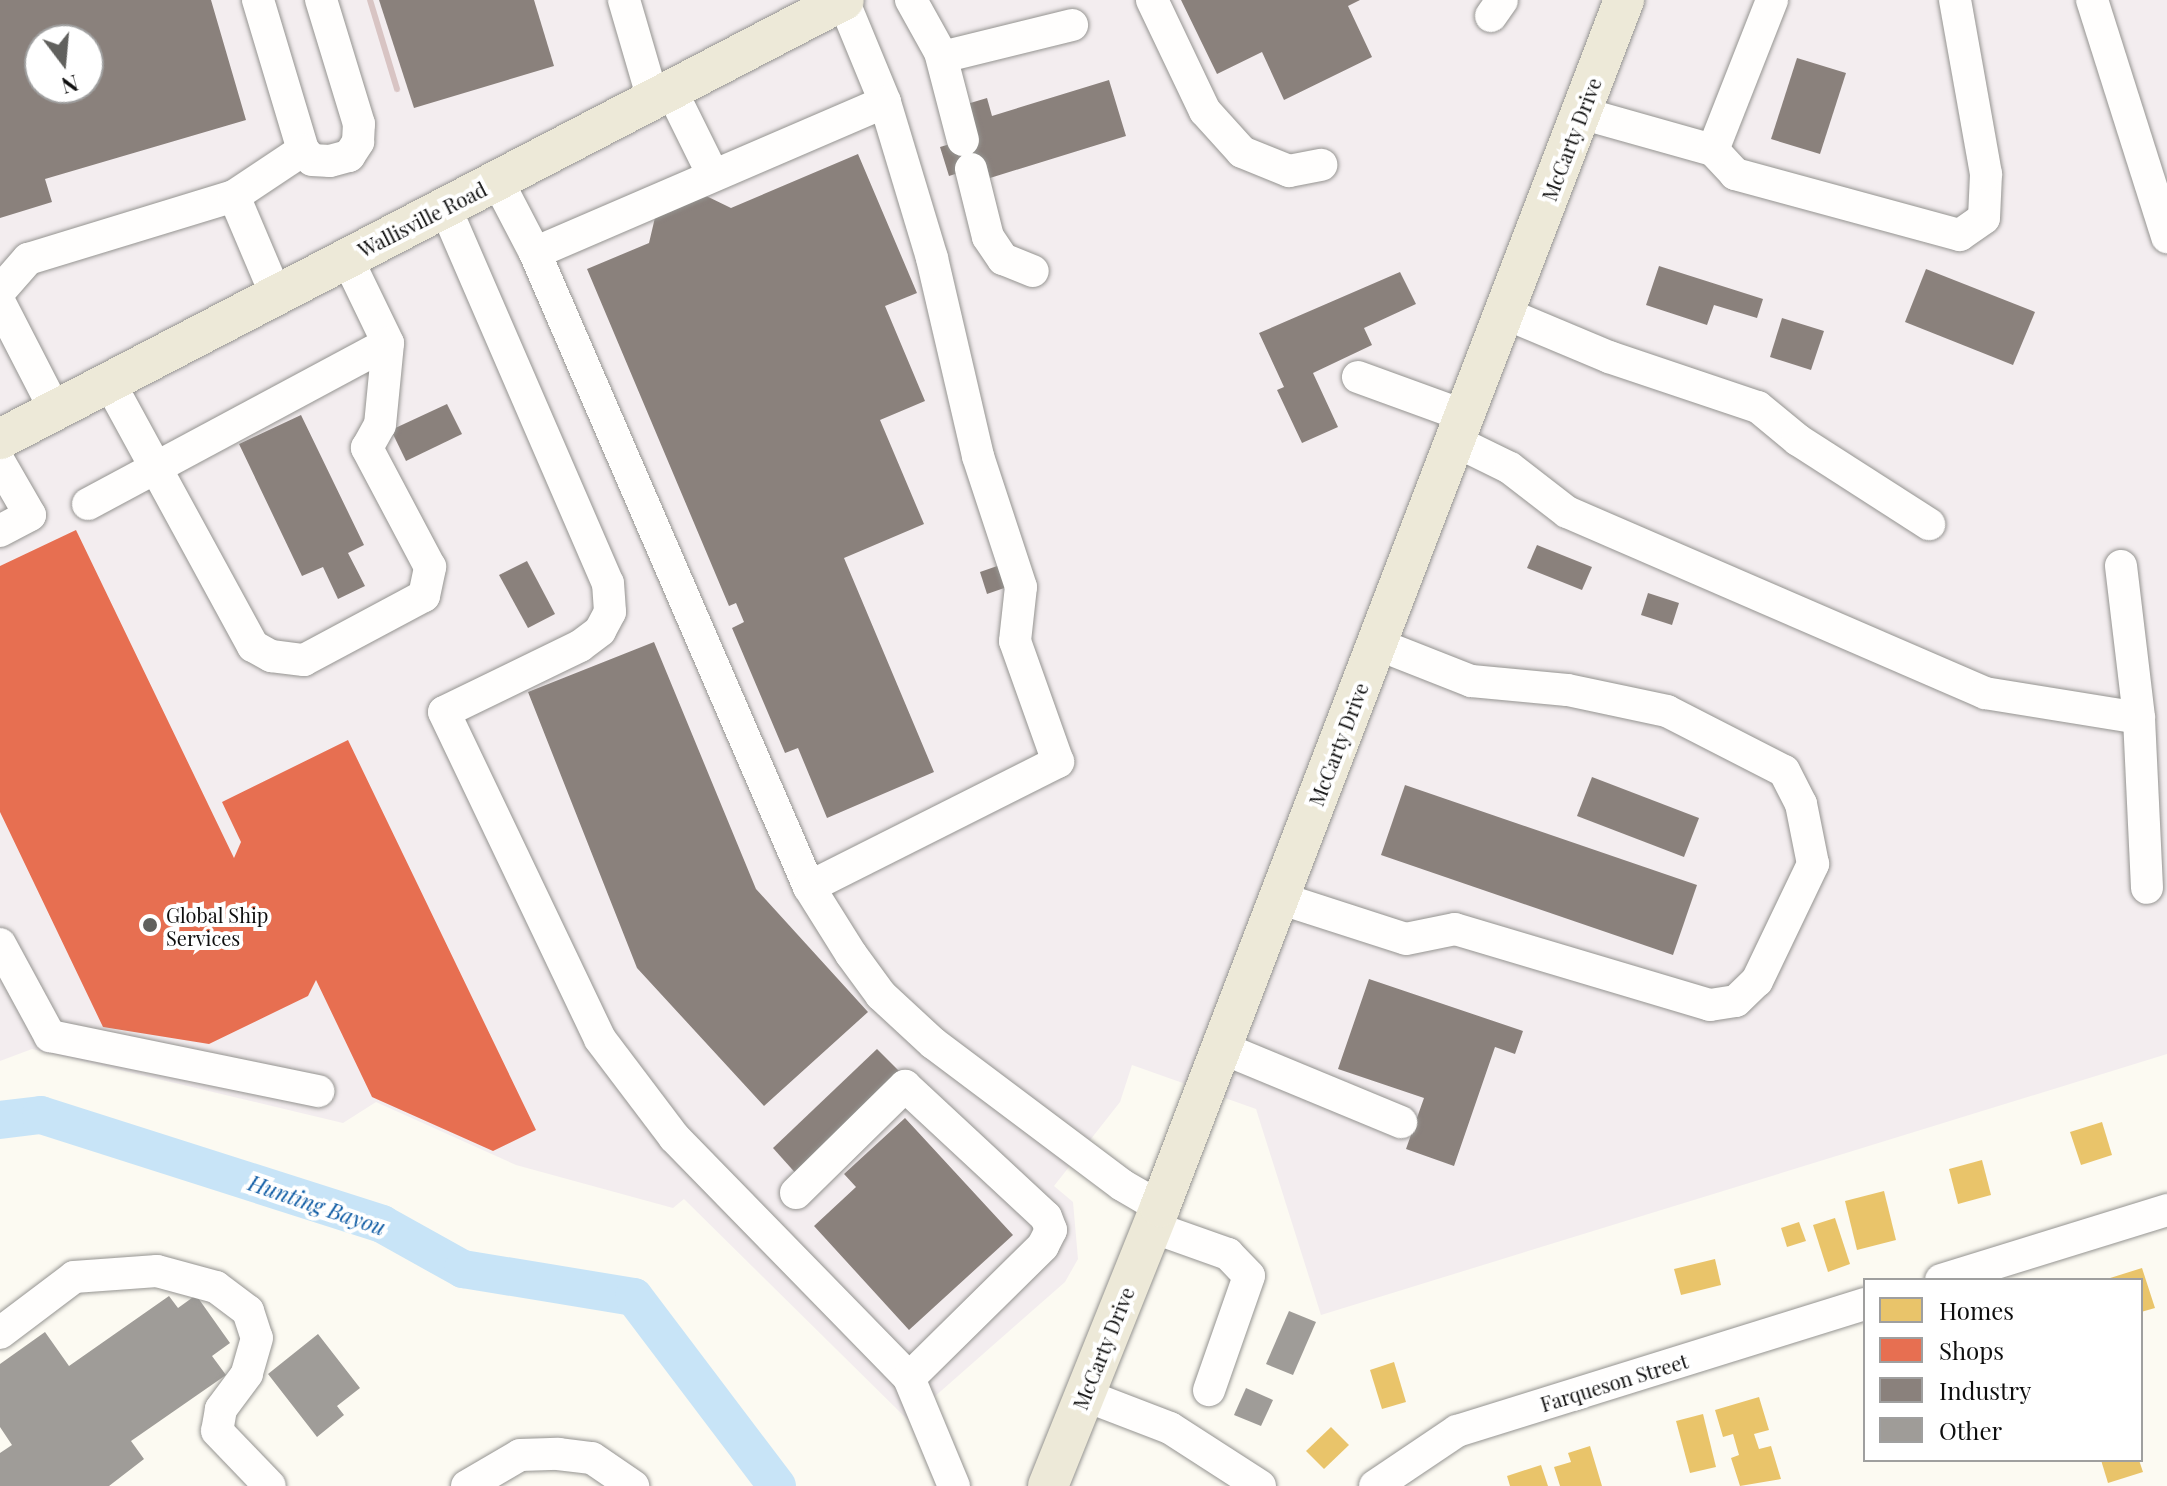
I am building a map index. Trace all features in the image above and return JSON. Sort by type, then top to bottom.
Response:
[{"type":"main road","name":"Wallisville Road","points":[[0,439],[843,0]]},
{"type":"main road","name":"McCarty Drive","points":[[1048,1486],[1222,1048],[1624,0]]},
{"type":"street","points":[[258,0],[303,150],[312,160],[330,161],[349,156],[358,142],[359,124],[321,0]]},
{"type":"street","points":[[624,0],[662,94],[713,175]]},
{"type":"street","points":[[809,887],[1058,762],[1015,641],[1021,587],[978,456],[932,258],[885,102],[843,0]]},
{"type":"street","points":[[911,0],[942,57],[988,237],[1003,259],[1033,271]]},
{"type":"street","points":[[1152,0],[1205,111],[1242,152],[1289,171],[1321,165]]},
{"type":"street","points":[[1713,150],[1772,0]]},
{"type":"street","points":[[1581,113],[1713,150],[1735,174],[1960,235],[1984,218],[1986,174],[1955,0]]},
{"type":"street","points":[[2092,0],[2167,237]]},
{"type":"street","points":[[942,57],[1072,25]]},
{"type":"street","points":[[535,253],[885,102]]},
{"type":"street","points":[[0,291],[28,259],[234,196],[303,150]]},
{"type":"street","points":[[497,180],[535,253],[809,887],[881,995],[933,1043],[1122,1185],[1156,1217],[1228,1254],[1249,1276],[1209,1390]]},
{"type":"street","points":[[234,196],[276,295]]},
{"type":"street","points":[[445,207],[608,583],[610,612],[600,631],[580,646],[444,712],[600,1039],[674,1137],[909,1378],[954,1486]]},
{"type":"street","points":[[109,382],[253,646],[271,656],[304,660],[424,596],[430,567],[367,448],[380,425],[388,343],[347,258]]},
{"type":"street","points":[[0,303],[55,410]]},
{"type":"street","points":[[1504,313],[1609,357],[1758,407],[1798,440],[1929,524]]},
{"type":"street","points":[[88,504],[388,343]]},
{"type":"street","points":[[1358,377],[1460,428],[1567,512],[1985,693],[2139,718]]},
{"type":"street","points":[[0,463],[30,515],[0,531]]},
{"type":"street","points":[[2121,566],[2139,718],[2147,888]]},
{"type":"street","points":[[1279,898],[1406,939],[1455,929],[1710,1005],[1736,1001],[1757,981],[1813,864],[1801,804],[1784,771],[1667,711],[1567,690],[1471,681],[1377,644]]},
{"type":"street","points":[[0,944],[50,1036],[318,1091]]},
{"type":"street","points":[[1222,1048],[1401,1122]]},
{"type":"street","points":[[796,1193],[905,1086],[1046,1217],[1051,1230],[1043,1246],[909,1378]]},
{"type":"street","points":[[1947,1278],[2167,1210]]},
{"type":"street","points":[[0,1333],[74,1277],[157,1271],[216,1287],[248,1311],[257,1338],[247,1374],[221,1409],[217,1431],[270,1486]]},
{"type":"street","name":"Farqueson Street","points":[[1375,1486],[1457,1431],[1863,1305]]},
{"type":"street","points":[[1084,1395],[1170,1428],[1260,1486]]},
{"type":"street","points":[[467,1486],[520,1455],[558,1454],[592,1458],[633,1486]]},
{"type":"shaded area","points":[[0,0],[2167,0],[2167,1054],[1321,1315],[1256,1109],[1132,1065],[1120,1102],[1054,1186],[1073,1202],[1078,1259],[1065,1282],[908,1420],[684,1199],[673,1208],[516,1165],[376,1102],[343,1123],[32,1049],[0,1061]]},
{"type":"building: Homes","points":[[2102,1122],[2112,1155],[2081,1165],[2070,1132]]},
{"type":"building: Homes","points":[[1982,1160],[1991,1195],[1958,1204],[1949,1169]]},
{"type":"building: Homes","points":[[1884,1191],[1896,1240],[1857,1250],[1845,1201]]},
{"type":"building: Homes","points":[[1835,1218],[1850,1264],[1828,1272],[1813,1225]]},
{"type":"building: Homes","points":[[1799,1222],[1806,1241],[1787,1247],[1781,1228]]},
{"type":"building: Homes","points":[[1715,1259],[1721,1285],[1681,1295],[1674,1269]]},
{"type":"building: Homes","points":[[2142,1268],[2155,1308],[2143,1311],[2143,1278],[2110,1278]]},
{"type":"building: Homes","points":[[1394,1362],[1406,1402],[1382,1409],[1370,1370]]},
{"type":"building: Homes","points":[[1759,1397],[1769,1430],[1754,1434],[1759,1449],[1771,1446],[1781,1479],[1740,1486],[1731,1458],[1739,1455],[1733,1434],[1723,1437],[1715,1410]]},
{"type":"building: Homes","points":[[1703,1414],[1716,1467],[1690,1473],[1676,1421]]},
{"type":"building: Homes","points":[[1331,1427],[1349,1445],[1324,1469],[1306,1451]]},
{"type":"building: Homes","points":[[1590,1446],[1602,1486],[1560,1486],[1554,1467],[1571,1462],[1568,1453]]},
{"type":"building: Homes","points":[[2102,1462],[2140,1462],[2143,1472],[2108,1483]]},
{"type":"building: Homes","points":[[1541,1465],[1548,1486],[1510,1486],[1507,1476]]},
{"type":"building: Shops","points":[[76,530],[234,858],[241,842],[222,802],[348,740],[536,1130],[493,1151],[372,1097],[316,980],[308,996],[209,1044],[103,1027],[0,812],[0,566]]},
{"type":"building: Industry","points":[[0,0],[211,0],[246,120],[45,179],[52,202],[0,218]]},
{"type":"building: Industry","points":[[379,0],[534,0],[554,66],[414,108]]},
{"type":"building: Industry","points":[[1181,0],[1360,0],[1348,6],[1372,57],[1284,100],[1262,52],[1217,74]]},
{"type":"building: Industry","points":[[1797,58],[1846,73],[1820,154],[1771,139]]},
{"type":"building: Industry","points":[[1109,80],[1126,136],[990,178],[986,164],[949,176],[940,147],[977,136],[967,104],[987,98],[992,116]]},
{"type":"building: Industry","points":[[858,154],[917,293],[885,306],[925,401],[880,420],[924,524],[844,558],[934,772],[827,818],[798,748],[785,753],[732,628],[744,622],[736,603],[729,606],[587,269],[649,243],[657,209],[696,191],[731,208]]},
{"type":"building: Industry","points":[[1659,266],[1763,299],[1757,318],[1714,305],[1707,325],[1646,305]]},
{"type":"building: Industry","points":[[1926,269],[2035,312],[2013,365],[1905,322]]},
{"type":"building: Industry","points":[[1400,272],[1416,304],[1364,328],[1372,345],[1313,373],[1338,427],[1302,443],[1277,390],[1284,387],[1259,333]]},
{"type":"building: Industry","points":[[1782,318],[1824,331],[1811,370],[1770,357]]},
{"type":"building: Industry","points":[[447,404],[462,434],[406,461],[391,430]]},
{"type":"building: Industry","points":[[301,415],[364,545],[348,553],[365,586],[338,599],[323,567],[302,576],[239,444]]},
{"type":"building: Industry","points":[[1537,545],[1592,567],[1582,590],[1527,568]]},
{"type":"building: Industry","points":[[527,561],[555,614],[528,628],[499,575]]},
{"type":"building: Industry","points":[[1003,564],[1010,586],[987,594],[980,572]]},
{"type":"building: Industry","points":[[1648,593],[1679,603],[1672,625],[1641,615]]},
{"type":"building: Industry","points":[[654,642],[756,889],[868,1012],[764,1106],[637,968],[528,692]]},
{"type":"building: Industry","points":[[1592,777],[1699,818],[1684,857],[1577,816]]},
{"type":"building: Industry","points":[[1405,785],[1697,885],[1673,955],[1381,855]]},
{"type":"building: Industry","points":[[1369,979],[1523,1031],[1515,1054],[1495,1047],[1454,1166],[1406,1149],[1424,1098],[1338,1069]]},
{"type":"building: Industry","points":[[877,1049],[905,1077],[799,1177],[773,1148]]},
{"type":"building: Industry","points":[[905,1118],[1013,1235],[909,1330],[814,1226],[856,1187],[844,1174]]},
{"type":"building: Other","points":[[196,1295],[230,1343],[212,1356],[226,1375],[131,1441],[144,1459],[109,1486],[0,1486],[0,1453],[12,1445],[0,1427],[0,1364],[45,1332],[69,1366],[169,1296],[178,1308]]},
{"type":"building: Other","points":[[1289,1311],[1316,1322],[1293,1375],[1266,1364]]},
{"type":"building: Other","points":[[318,1334],[360,1388],[337,1406],[344,1415],[317,1437],[268,1374]]},
{"type":"building: Other","points":[[1246,1388],[1273,1400],[1261,1426],[1234,1415]]},
{"type":"waterway","name":"Hunting Bayou","points":[[0,1120],[41,1115],[382,1224],[463,1269],[634,1297],[777,1486]]},
{"type":"railway","points":[[370,0],[397,89]]},
{"type":"place","name":"Global Ship Services","points":[[150,925]]}]
